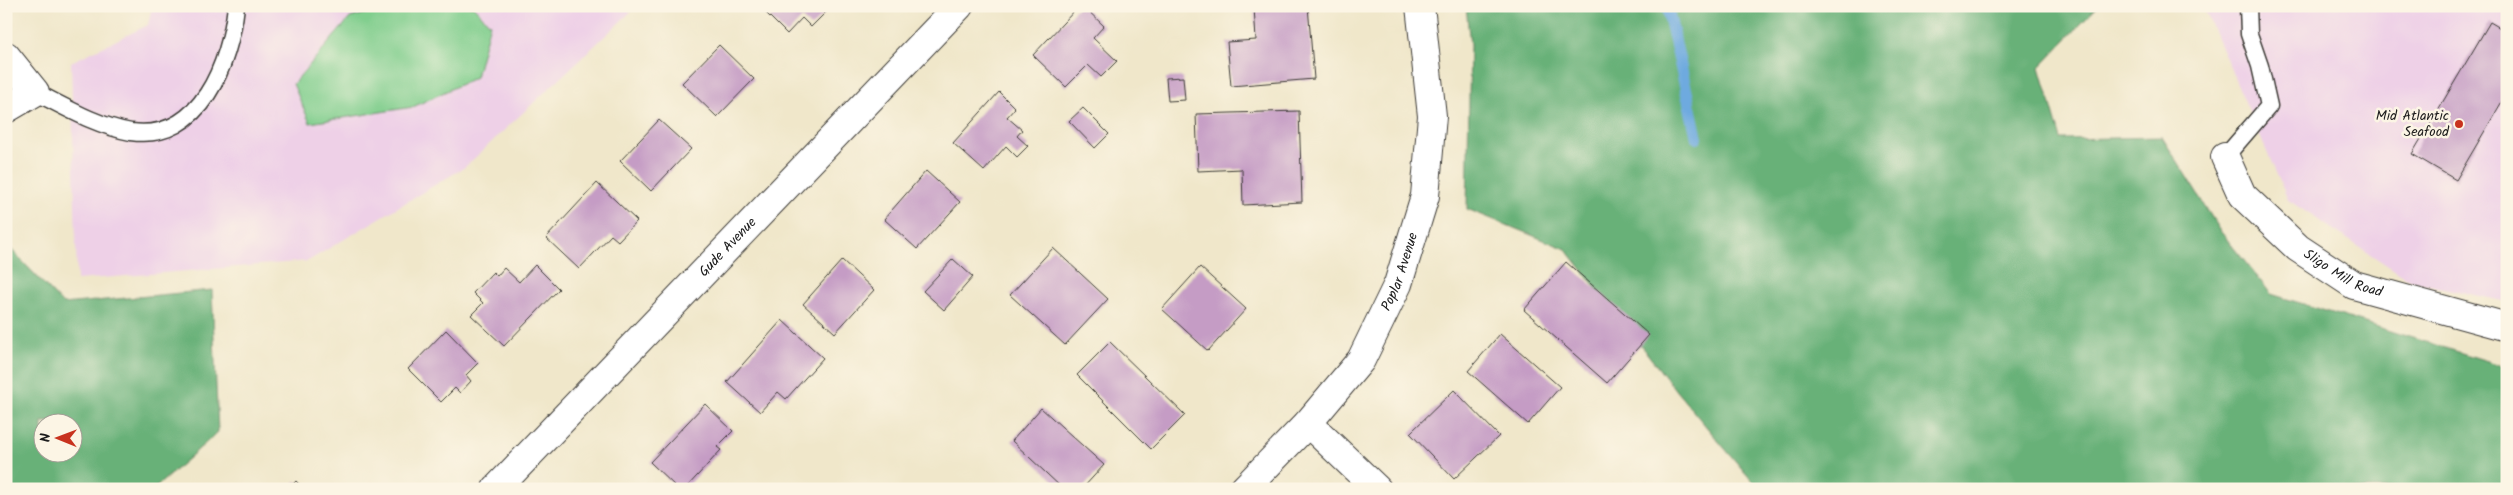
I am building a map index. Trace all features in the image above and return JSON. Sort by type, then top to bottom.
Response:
[{"type":"street","name":"Gude Avenue","points":[[496,489],[959,6]]},
{"type":"street","name":"Poplar Avenue","points":[[1244,489],[1308,423],[1361,360],[1398,284],[1425,196],[1432,116],[1420,6]]},
{"type":"street","points":[[6,56],[35,92],[6,109]]},
{"type":"street","name":"Sligo Mill Road","points":[[2225,156],[2242,195],[2298,248],[2354,285],[2507,327]]},
{"type":"street","points":[[1308,423],[1378,489]]},
{"type":"lane","points":[[35,92],[100,123],[130,132],[151,132],[172,125],[188,116],[206,99],[215,83],[227,50],[236,6]]},
{"type":"lane","points":[[2225,156],[2269,106],[2260,66],[2249,34],[2248,6]]},
{"type":"shaded area","points":[[152,6],[637,6],[465,167],[308,261],[77,280],[71,62],[148,25]]},
{"type":"shaded area","points":[[2203,6],[2507,6],[2507,302],[2411,281],[2288,200]]},
{"type":"green space","points":[[390,6],[473,6],[490,24],[476,77],[413,107],[310,123],[293,84],[350,18]]},
{"type":"green space","points":[[1466,6],[2098,6],[2040,67],[2061,139],[2162,137],[2221,232],[2271,294],[2507,367],[2507,489],[1759,489],[1677,392],[1566,249],[1467,209],[1470,45]]},
{"type":"green space","points":[[6,244],[63,304],[212,290],[218,432],[154,489],[6,489]]},
{"type":"building","points":[[759,6],[832,6],[811,27],[802,18],[787,34]]},
{"type":"building","points":[[1079,6],[1083,6],[1104,26],[1093,38],[1117,61],[1101,77],[1088,65],[1066,87],[1033,55]]},
{"type":"building","points":[[1308,6],[1314,79],[1231,86],[1227,42],[1256,40],[1254,7]]},
{"type":"building","name":"Mid Atlantic Seafood","points":[[2490,22],[2507,32],[2507,93],[2456,180],[2412,154]]},
{"type":"building","points":[[719,45],[754,79],[717,117],[682,83]]},
{"type":"building","points":[[1183,77],[1185,100],[1168,101],[1166,78]]},
{"type":"building","points":[[999,92],[1015,108],[1007,117],[1022,130],[1017,136],[1028,146],[1017,157],[1006,146],[984,171],[953,143]]},
{"type":"building","points":[[1083,108],[1109,134],[1095,148],[1069,121]]},
{"type":"building","points":[[1299,111],[1302,202],[1243,205],[1242,169],[1198,171],[1196,114]]},
{"type":"building","points":[[659,120],[691,149],[651,191],[620,161]]},
{"type":"building","points":[[926,171],[960,202],[917,249],[884,219]]},
{"type":"building","points":[[597,183],[637,221],[618,241],[611,235],[579,269],[546,238]]},
{"type":"building","points":[[1053,248],[1108,299],[1065,345],[1010,295]]},
{"type":"building","points":[[953,259],[973,277],[944,310],[923,291]]},
{"type":"building","points":[[842,260],[874,290],[835,333],[803,304]]},
{"type":"building","points":[[1566,262],[1649,335],[1607,383],[1524,310]]},
{"type":"building","points":[[535,265],[559,289],[504,346],[471,315],[483,303],[473,293],[493,272],[497,276],[504,268],[519,282]]},
{"type":"building","points":[[1200,267],[1246,309],[1208,351],[1162,309]]},
{"type":"building","points":[[782,320],[823,358],[786,399],[778,392],[760,412],[727,382]]},
{"type":"building","points":[[446,330],[478,363],[466,375],[471,381],[460,393],[455,388],[441,402],[408,369]]},
{"type":"building","points":[[1500,334],[1560,387],[1528,424],[1468,371]]},
{"type":"building","points":[[1110,342],[1185,415],[1151,449],[1077,375]]},
{"type":"building","points":[[1454,390],[1499,436],[1454,479],[1410,433]]},
{"type":"building","points":[[705,404],[733,431],[717,447],[721,450],[685,489],[678,489],[650,462]]},
{"type":"building","points":[[1041,408],[1104,465],[1082,489],[1063,489],[1012,441]]},
{"type":"building","points":[[296,481],[304,489],[288,489]]},
{"type":"waterway","points":[[1667,6],[1697,138]]},
{"type":"place","name":"Mid Atlantic Seafood","points":[[2459,124]]}]
